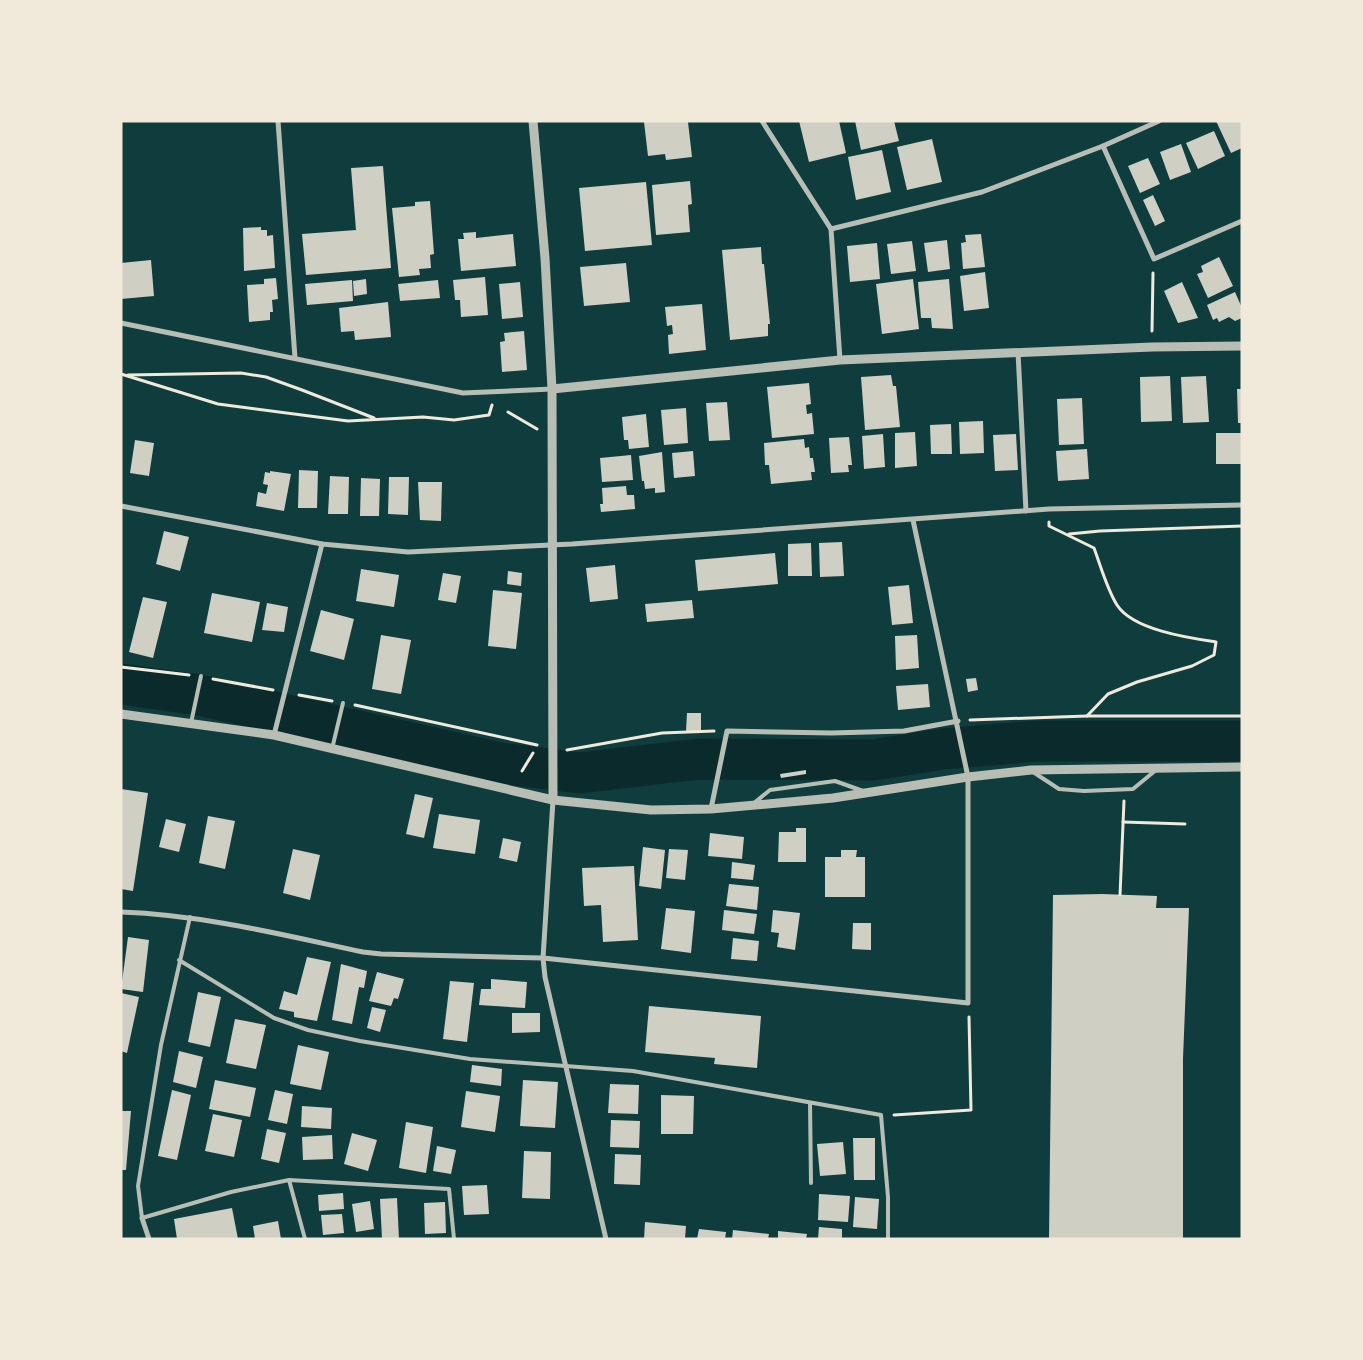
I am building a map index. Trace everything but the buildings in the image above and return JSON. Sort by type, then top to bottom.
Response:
[{"type":"street","points":[[278,121],[295,358]]},
{"type":"street","points":[[533,121],[545,258],[552,389],[552,750],[554,783],[543,958],[546,983],[567,1066],[606,1239]]},
{"type":"street","points":[[762,121],[831,229],[840,360]]},
{"type":"street","points":[[831,229],[982,192],[1103,146],[1159,121]]},
{"type":"street","points":[[1103,146],[1154,260],[1242,221]]},
{"type":"street","points":[[121,323],[463,393],[552,389],[840,360],[1152,347],[1242,346]]},
{"type":"street","points":[[1018,352],[1026,511]]},
{"type":"street","points":[[121,506],[322,544],[408,552],[553,545],[1050,509],[1242,505]]},
{"type":"street","points":[[121,912],[190,917],[234,924],[363,952],[543,958],[968,1003],[968,777],[958,721],[913,520]]},
{"type":"street","points":[[274,735],[322,544]]},
{"type":"street","points":[[121,714],[274,735],[553,800],[651,810],[712,809],[833,798],[968,777],[1031,770],[1242,767]]},
{"type":"street","points":[[712,809],[728,731],[831,733],[904,731],[958,721]]},
{"type":"street","points":[[142,1218],[149,1239]]},
{"type":"lane","points":[[192,723],[201,676]]},
{"type":"lane","points":[[332,749],[343,703]]},
{"type":"lane","points":[[1031,770],[1059,789],[1084,791],[1133,789],[1160,767]]},
{"type":"lane","points":[[751,806],[770,790],[806,784],[835,781],[868,792]]},
{"type":"lane","points":[[190,917],[161,1045],[138,1186],[142,1218],[231,1192],[289,1180],[449,1189],[454,1239]]},
{"type":"lane","points":[[179,960],[274,1018],[308,1030],[360,1041],[470,1059],[633,1071],[880,1116],[888,1197],[888,1239]]},
{"type":"lane","points":[[810,1102],[810,1183]]},
{"type":"lane","points":[[289,1180],[305,1239]]},
{"type":"path","points":[[1152,347],[1154,260]]},
{"type":"path","points":[[123,375],[241,372],[293,386],[375,418]]},
{"type":"path","points":[[123,375],[218,404],[348,421],[375,418],[423,417],[454,420],[489,415],[496,393]]},
{"type":"path","points":[[508,412],[532,429]]},
{"type":"path","points":[[1050,509],[1049,526],[1069,534],[1094,548],[1118,606],[1133,621],[1187,637],[1216,642],[1214,655],[1192,666],[1137,682],[1108,694],[1087,716]]},
{"type":"path","points":[[1069,534],[1100,531],[1242,526]]},
{"type":"path","points":[[958,721],[1087,716],[1242,716]]},
{"type":"path","points":[[567,750],[662,733],[728,731]]},
{"type":"path","points":[[522,771],[533,753]]},
{"type":"path","points":[[1120,895],[1124,801]]},
{"type":"path","points":[[1123,822],[1185,824]]},
{"type":"path","points":[[880,1116],[971,1110],[968,1003]]},
{"type":"waterway","points":[[121,684],[199,695],[500,763],[579,773],[699,759],[873,760],[943,749],[1037,741],[1242,741]]}]
